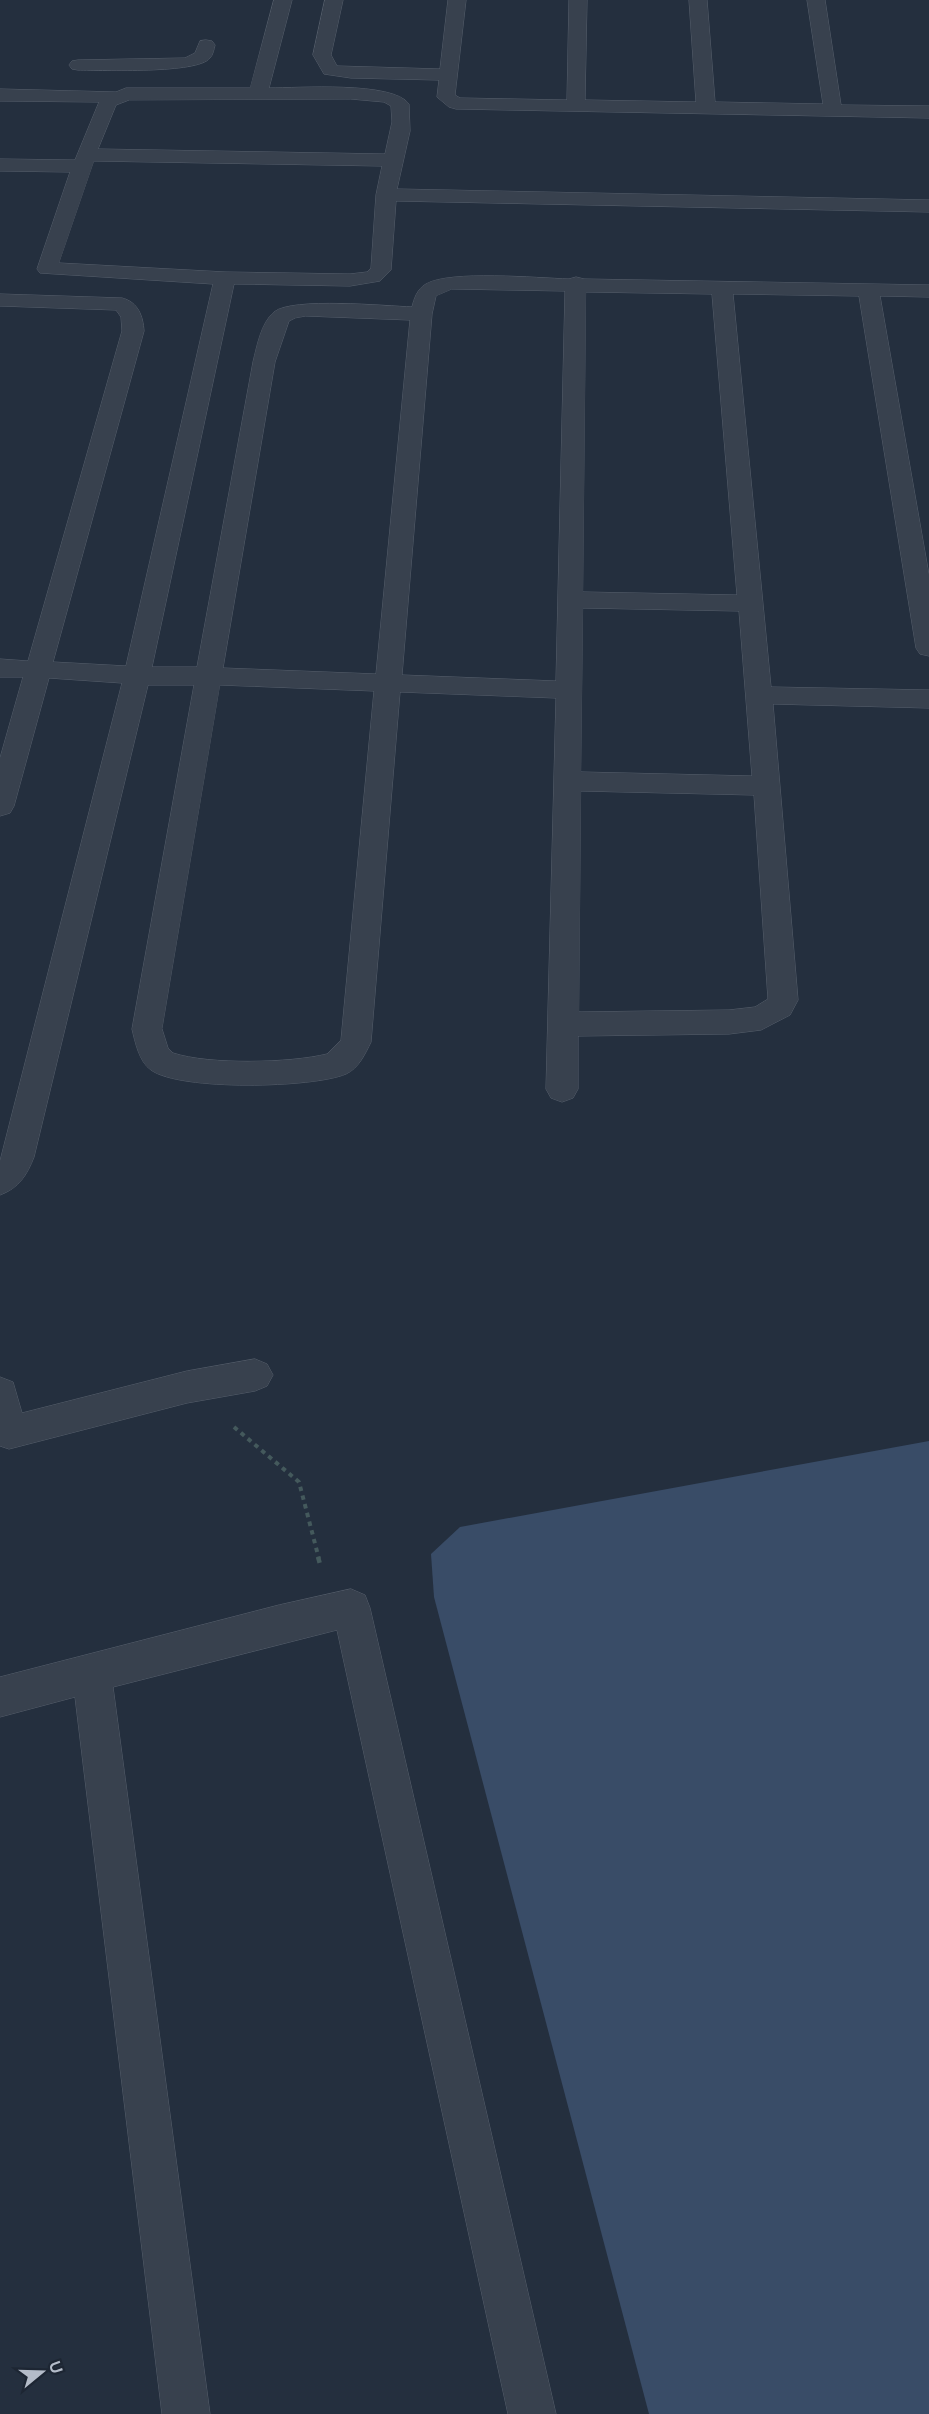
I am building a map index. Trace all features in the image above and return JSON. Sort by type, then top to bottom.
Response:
[{"type":"street","points":[[258,94],[283,0]]},
{"type":"street","points":[[334,0],[322,55],[330,70],[351,73],[448,75]]},
{"type":"street","points":[[457,0],[446,97],[456,103],[929,112]]},
{"type":"street","points":[[576,105],[578,0]]},
{"type":"street","points":[[698,0],[706,108]]},
{"type":"street","points":[[816,0],[833,110]]},
{"type":"street","points":[[65,96],[81,56],[188,63],[203,56],[206,45]]},
{"type":"street","points":[[351,93],[378,94],[396,100],[403,111],[387,195],[381,270],[373,277],[350,280],[225,278],[47,269],[84,161],[108,102],[116,97],[126,94],[351,93]]},
{"type":"street","points":[[0,95],[116,97]]},
{"type":"street","points":[[0,165],[84,161],[391,167],[412,174]]},
{"type":"street","points":[[53,189],[74,189]]},
{"type":"street","points":[[387,195],[929,206]]},
{"type":"street","points":[[0,1181],[13,1169],[18,1157],[137,676],[225,278]]},
{"type":"street","points":[[422,314],[306,310],[290,312],[280,318],[266,359],[147,1029],[160,1061],[174,1067],[241,1072],[323,1068],[345,1059],[356,1042],[424,295],[452,283],[576,283],[929,291]]},
{"type":"street","points":[[562,1089],[576,283]]},
{"type":"street","points":[[563,1024],[729,1022],[761,1018],[779,1007],[783,1000],[767,786],[722,286]]},
{"type":"street","points":[[868,290],[929,648]]},
{"type":"street","points":[[0,300],[122,304],[132,316],[133,331],[0,806]]},
{"type":"street","points":[[570,600],[751,603]]},
{"type":"street","points":[[0,668],[102,672],[137,676],[209,676],[569,690]]},
{"type":"street","points":[[759,695],[929,699]]},
{"type":"street","points":[[567,781],[767,786]]},
{"type":"street","points":[[0,1393],[5,1434],[187,1387],[255,1375]]},
{"type":"street","points":[[0,1697],[279,1624],[351,1608],[532,2414]]},
{"type":"street","points":[[92,1674],[186,2414]]},
{"type":"path","points":[[187,1387],[299,1482],[322,1571],[279,1624]]},
{"type":"water","points":[[929,1441],[929,2414],[649,2414],[434,1597],[431,1554],[460,1527]]}]
